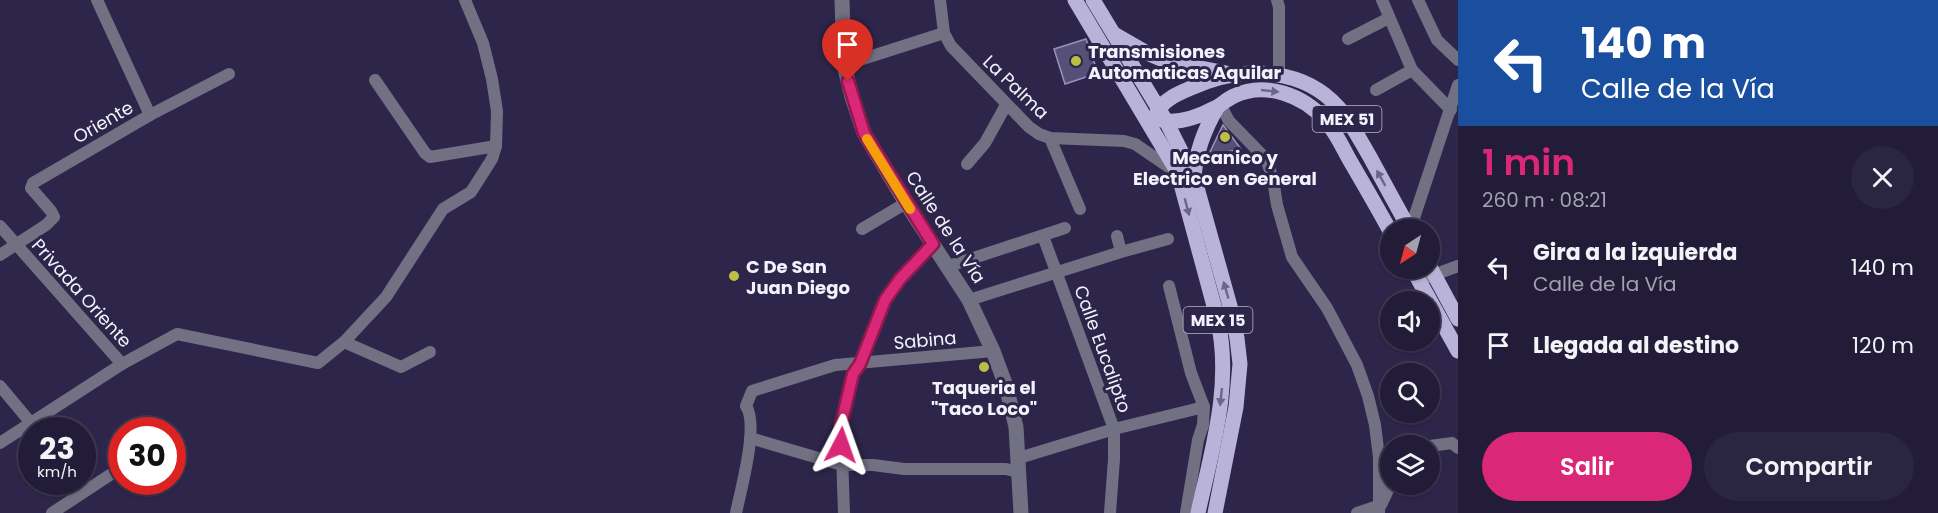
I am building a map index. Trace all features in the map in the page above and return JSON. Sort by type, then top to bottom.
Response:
[{"type":"main road","name":"MEX 15","points":[[1075,0],[1178,173],[1223,341],[1224,368],[1220,407],[1205,442],[1198,513]]},
{"type":"main road","name":"MEX 15","points":[[1093,0],[1194,177],[1230,306],[1240,364],[1236,407],[1215,513]]},
{"type":"main road","points":[[1111,33],[1166,61],[1235,74]]},
{"type":"main road","name":"MEX 51","points":[[1383,219],[1326,120],[1306,103],[1291,95],[1262,90],[1234,95],[1218,106],[1186,119],[1160,116],[1169,100],[1190,88],[1235,74],[1259,72],[1302,82],[1321,92],[1337,106],[1352,126],[1404,219]]},
{"type":"main road","points":[[1194,177],[1199,146],[1205,128],[1218,106]]},
{"type":"main road","points":[[1141,111],[1160,116],[1155,135]]},
{"type":"main road","points":[[1418,279],[1458,351]]},
{"type":"main road","points":[[1436,279],[1458,319]]},
{"type":"street","points":[[97,0],[150,115]]},
{"type":"street","points":[[40,417],[122,364],[177,334],[318,363],[344,342],[386,297],[443,209],[471,192],[482,178],[496,146],[497,111],[492,79],[483,43],[465,0]]},
{"type":"street","name":"Calle de la Vía","points":[[842,0],[844,65],[864,133],[906,203],[949,266],[969,300],[993,351],[1016,427],[1021,513]]},
{"type":"street","points":[[844,65],[944,33],[940,0]]},
{"type":"street","points":[[1382,0],[1412,70],[1451,110]]},
{"type":"street","points":[[1418,0],[1437,40],[1458,60]]},
{"type":"street","points":[[1279,75],[1282,2]]},
{"type":"street","points":[[1348,39],[1389,18]]},
{"type":"street","name":"La Palma","points":[[944,33],[951,46],[1006,105],[1039,135],[1050,138],[1124,141],[1135,144],[1178,173]]},
{"type":"street","points":[[1376,90],[1412,70]]},
{"type":"street","name":"Oriente","points":[[15,245],[54,217],[31,188],[33,183],[150,115],[229,74]]},
{"type":"street","points":[[375,80],[430,157],[496,146]]},
{"type":"street","points":[[1414,219],[1458,85]]},
{"type":"street","points":[[967,164],[985,143],[1006,105]]},
{"type":"street","points":[[1218,106],[1229,121],[1266,159],[1292,257],[1327,308],[1357,365],[1375,425],[1379,457],[1380,509]]},
{"type":"street","points":[[1050,138],[1080,208]]},
{"type":"street","points":[[862,229],[906,203]]},
{"type":"street","name":"Privada Oriente","points":[[0,226],[122,364]]},
{"type":"street","points":[[949,266],[1065,228]]},
{"type":"street","name":"Calle Eucalipto","points":[[1043,236],[1114,429],[1110,513]]},
{"type":"street","points":[[1116,236],[1121,252]]},
{"type":"street","points":[[969,300],[1168,239]]},
{"type":"street","points":[[844,513],[841,425],[853,374],[860,364],[885,300],[900,279],[933,244]]},
{"type":"street","points":[[0,255],[15,245]]},
{"type":"street","points":[[1440,269],[1458,266]]},
{"type":"street","points":[[1169,286],[1191,373],[1204,407],[1205,442],[1186,513]]},
{"type":"street","points":[[344,342],[401,367],[430,352]]},
{"type":"street","name":"Sabina","points":[[750,438],[752,421],[746,406],[752,392],[835,365],[993,351]]},
{"type":"street","points":[[0,386],[26,417]]},
{"type":"street","points":[[736,513],[750,438],[842,465],[873,465],[904,469],[1006,469],[1114,429],[1204,407]]},
{"type":"street","points":[[0,443],[18,431]]},
{"type":"street","points":[[52,513],[108,476]]},
{"type":"street","points":[[1380,509],[1386,495]]},
{"type":"street","points":[[1357,513],[1380,509]]},
{"type":"building","name":"Transmisiones Automaticas Aquilar","points":[[1086,39],[1098,73],[1065,84],[1054,49]]},
{"type":"building","name":"Mecanico y Electrico en General","points":[[1223,125],[1241,149],[1208,156]]},
{"type":"slow traffic","points":[[867,139],[910,209]]},
{"type":"place","name":"Transmisiones Automaticas Aquilar","points":[[1076,61]]},
{"type":"place","name":"Mecanico y Electrico en General","points":[[1225,137]]},
{"type":"place","name":"C De San Juan Diego","points":[[734,276]]},
{"type":"place","name":"Taqueria el \"Taco Loco\"","points":[[984,367]]},
{"type":"route","points":[[841,445],[841,425],[853,374],[860,364],[885,300],[900,279],[933,244],[864,133],[848,81]]}]
